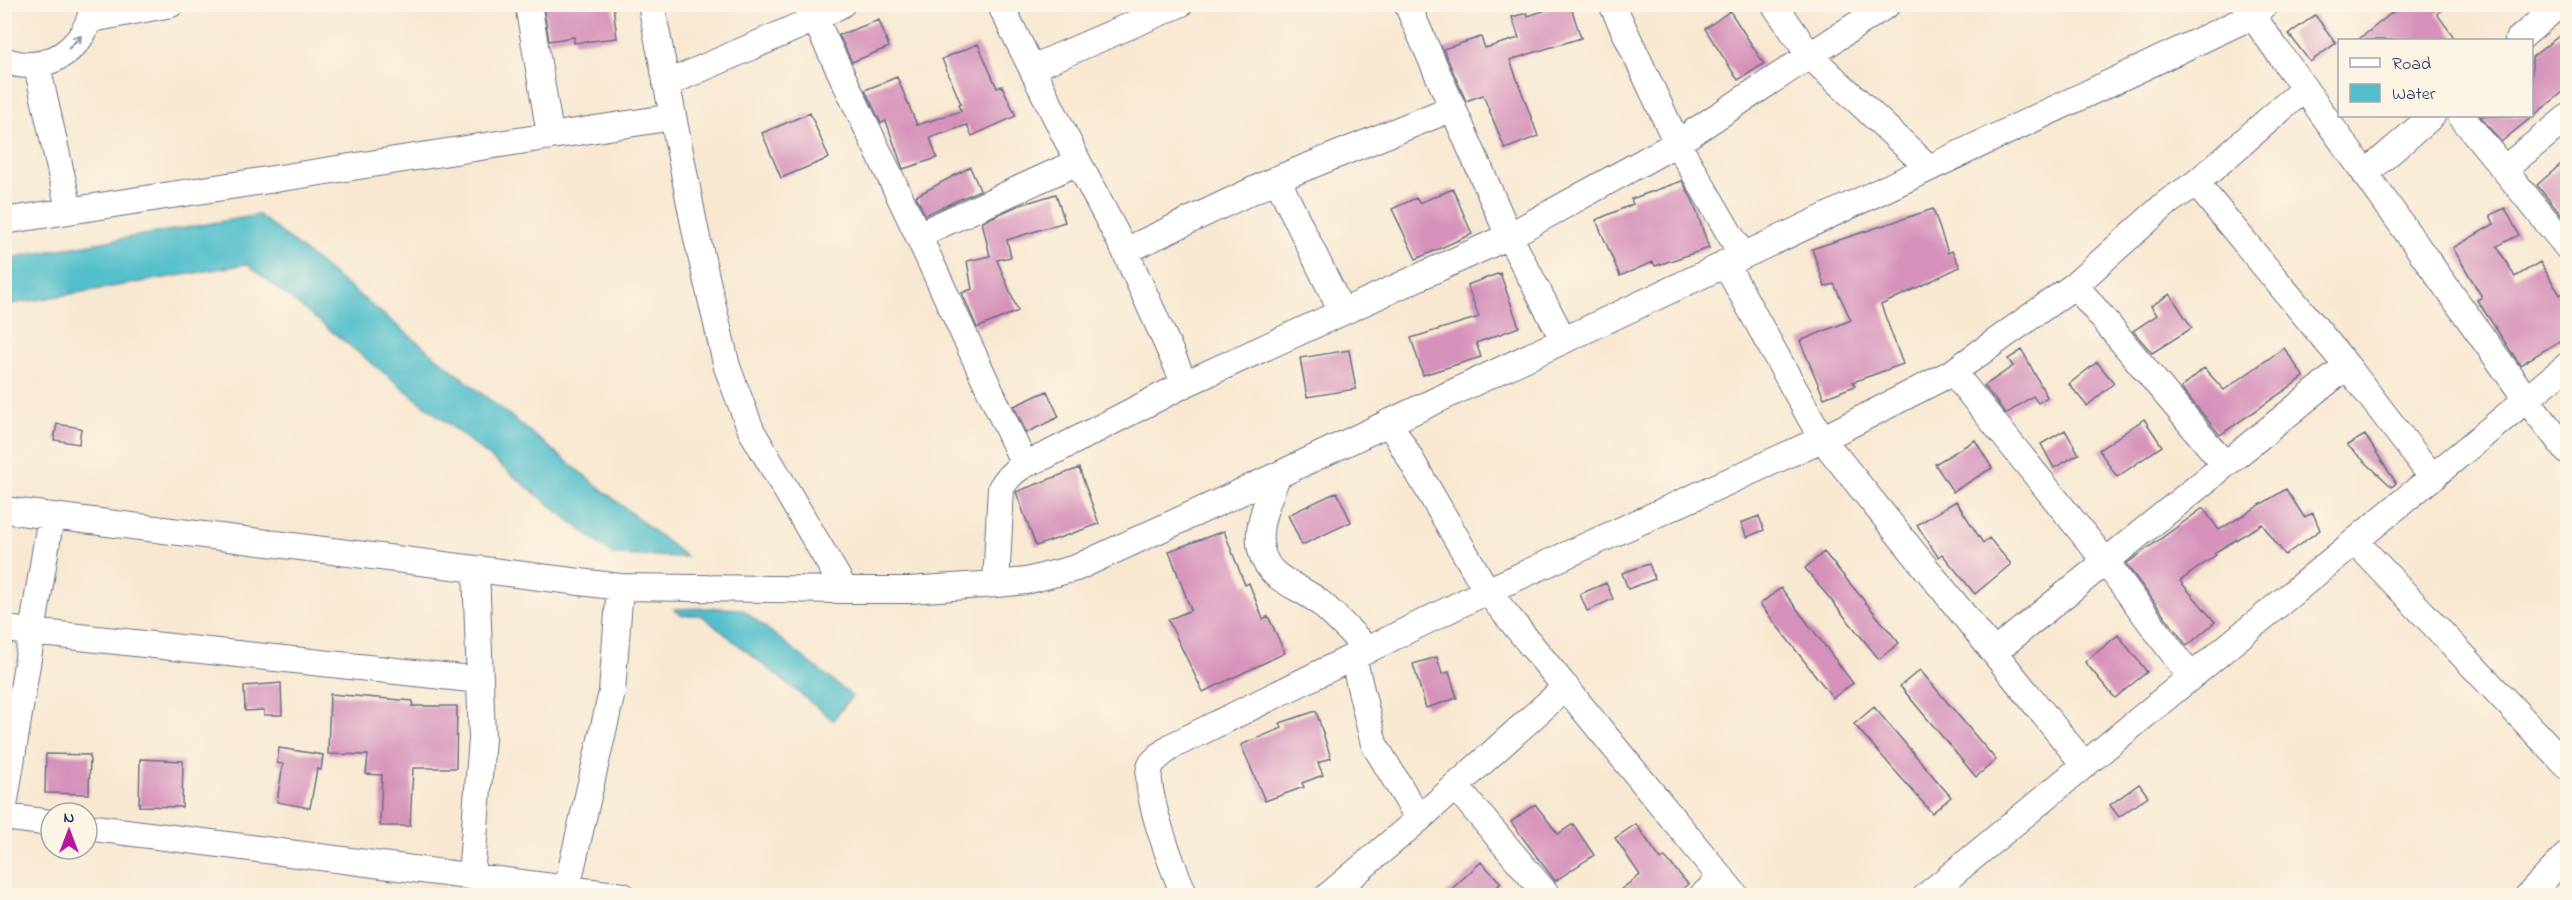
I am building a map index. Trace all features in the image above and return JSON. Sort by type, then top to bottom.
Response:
[{"type":"street","points":[[4,60],[17,65],[37,66],[53,60],[77,43],[92,12],[171,4]]},
{"type":"street","points":[[528,4],[550,134]]},
{"type":"street","points":[[651,4],[696,234],[727,367],[751,430],[845,590]]},
{"type":"street","points":[[666,84],[814,19],[842,4]]},
{"type":"street","points":[[1000,4],[1125,251],[1185,384]]},
{"type":"street","points":[[1032,68],[1180,4]]},
{"type":"street","points":[[1407,4],[1509,236],[1563,339]]},
{"type":"street","points":[[1612,4],[1822,439],[2084,763]]},
{"type":"street","points":[[1774,4],[1810,56],[1928,167]]},
{"type":"street","points":[[996,584],[1001,488],[1008,475],[1024,464],[1045,456],[1185,384],[1509,236],[1677,142],[1888,4]]},
{"type":"street","points":[[2519,39],[2560,4]]},
{"type":"street","points":[[4,510],[620,587],[909,590],[1026,581],[1076,568],[1278,475],[1928,167],[2253,8],[2304,89],[2527,400],[2568,452]]},
{"type":"street","points":[[814,19],[918,235],[1024,464]]},
{"type":"street","points":[[37,66],[69,209]]},
{"type":"street","points":[[1185,896],[1168,857],[1149,781],[1151,765],[1172,746],[1487,591],[1822,439],[1953,372],[2075,285],[2168,202],[2196,183],[2304,89]]},
{"type":"street","points":[[1125,251],[1277,179],[1453,108]]},
{"type":"street","points":[[4,221],[550,134],[673,117]]},
{"type":"street","points":[[2365,174],[2431,117]]},
{"type":"street","points":[[2463,117],[2568,248]]},
{"type":"street","points":[[2504,169],[2568,117]]},
{"type":"street","points":[[918,235],[1078,162]]},
{"type":"street","points":[[1277,179],[1342,312]]},
{"type":"street","points":[[2196,183],[2347,366],[2433,478]]},
{"type":"street","points":[[2075,285],[2225,465]]},
{"type":"street","points":[[1926,896],[2568,365]]},
{"type":"street","points":[[1994,652],[2347,366]]},
{"type":"street","points":[[1953,372],[2106,562],[2190,676]]},
{"type":"street","points":[[1389,422],[1487,591],[1729,887],[1702,896]]},
{"type":"street","points":[[1278,475],[1264,508],[1258,535],[1265,560],[1282,578],[1337,617],[1360,653],[1374,744],[1419,819]]},
{"type":"street","points":[[4,806],[51,516]]},
{"type":"street","points":[[2355,541],[2568,767]]},
{"type":"street","points":[[471,876],[482,739],[476,569]]},
{"type":"street","points":[[566,892],[612,692],[620,587]]},
{"type":"street","points":[[4,629],[480,680]]},
{"type":"street","points":[[1341,891],[1566,687]]},
{"type":"street","points":[[1456,787],[1548,896]]},
{"type":"street","points":[[4,817],[39,821]]},
{"type":"street","points":[[99,830],[471,876],[566,892],[623,896]]},
{"type":"street","points":[[2528,896],[2568,854]]},
{"type":"water","points":[[259,215],[686,557],[613,555],[247,264],[5,305],[5,259]]},
{"type":"water","points":[[674,609],[742,609],[852,696],[833,720],[701,615],[681,615]]},
{"type":"building","points":[[543,4],[613,4],[617,38],[574,43],[574,37],[549,41]]},
{"type":"building","points":[[1570,4],[1581,38],[1510,60],[1538,136],[1505,149],[1483,95],[1466,101],[1443,49],[1481,37],[1485,48],[1519,38],[1512,17],[1527,13],[1528,16]]},
{"type":"building","points":[[2403,4],[2449,4],[2437,14],[2455,39],[2359,39]]},
{"type":"building","points":[[1730,11],[1764,64],[1738,80],[1705,29]]},
{"type":"building","points":[[2315,15],[2336,43],[2310,62],[2289,34]]},
{"type":"building","points":[[879,20],[889,47],[852,62],[839,35]]},
{"type":"building","points":[[2568,29],[2568,88],[2533,116],[2533,56]]},
{"type":"building","points":[[978,44],[997,88],[1002,86],[1016,116],[972,136],[967,125],[930,138],[937,158],[903,169],[886,121],[881,123],[865,90],[897,77],[917,125],[961,111],[958,105],[961,104],[942,59]]},
{"type":"building","points":[[810,113],[829,158],[781,178],[762,133]]},
{"type":"building","points":[[2481,117],[2532,117],[2501,142]]},
{"type":"building","points":[[2568,158],[2568,209],[2561,215],[2537,185]]},
{"type":"building","points":[[970,167],[980,190],[925,215],[916,196]]},
{"type":"building","points":[[1682,181],[1693,201],[1709,248],[1655,266],[1653,262],[1620,276],[1596,220],[1633,204],[1631,199]]},
{"type":"building","points":[[1453,189],[1472,234],[1416,259],[1392,209],[1416,198],[1419,203]]},
{"type":"building","points":[[1056,194],[1065,222],[1007,240],[1011,257],[997,260],[1018,311],[977,328],[962,293],[972,289],[967,261],[990,256],[982,222],[1017,206]]},
{"type":"building","points":[[2505,208],[2519,235],[2497,246],[2515,277],[2540,262],[2560,295],[2568,290],[2568,336],[2520,365],[2477,300],[2482,297],[2453,248],[2494,224],[2490,215]]},
{"type":"building","points":[[1933,209],[1948,253],[1952,251],[1960,267],[1881,305],[1903,364],[1853,382],[1855,386],[1824,398],[1800,341],[1851,320],[1834,284],[1825,287],[1812,249]]},
{"type":"building","points":[[1500,273],[1519,327],[1476,343],[1481,357],[1423,375],[1411,338],[1479,317],[1467,285]]},
{"type":"building","points":[[2170,294],[2192,328],[2152,353],[2133,331],[2157,315],[2151,306]]},
{"type":"building","points":[[2284,348],[2304,377],[2220,435],[2181,388],[2204,368],[2224,390]]},
{"type":"building","points":[[1349,350],[1356,389],[1307,397],[1300,358]]},
{"type":"building","points":[[2022,350],[2047,397],[2038,403],[2033,396],[2006,414],[1984,386],[2013,366],[2008,359]]},
{"type":"building","points":[[2097,362],[2114,383],[2087,406],[2069,384]]},
{"type":"building","points":[[1047,391],[1059,417],[1026,433],[1014,406]]},
{"type":"building","points":[[2144,419],[2162,446],[2117,477],[2099,450]]},
{"type":"building","points":[[57,424],[81,428],[79,444],[54,440]]},
{"type":"building","points":[[2065,430],[2079,454],[2054,468],[2041,444]]},
{"type":"building","points":[[2365,435],[2396,483],[2392,487],[2347,445]]},
{"type":"building","points":[[1975,440],[1992,468],[1953,492],[1935,464]]},
{"type":"building","points":[[1079,468],[1099,524],[1036,546],[1016,492]]},
{"type":"building","points":[[2286,489],[2304,517],[2313,513],[2320,530],[2285,555],[2262,524],[2214,553],[2216,555],[2180,581],[2215,622],[2187,646],[2126,564],[2203,508],[2219,530]]},
{"type":"building","points":[[1337,492],[1351,522],[1302,545],[1288,515]]},
{"type":"building","points":[[1956,501],[1983,543],[1989,538],[2011,564],[1975,594],[1942,554],[1938,557],[1917,525]]},
{"type":"building","points":[[1759,516],[1764,530],[1747,537],[1741,523]]},
{"type":"building","points":[[1224,531],[1245,585],[1249,583],[1263,619],[1268,616],[1285,653],[1203,692],[1168,620],[1191,610],[1169,551]]},
{"type":"building","points":[[1824,552],[1899,643],[1879,659],[1805,568]]},
{"type":"building","points":[[1649,564],[1655,579],[1628,589],[1622,573]]},
{"type":"building","points":[[1606,583],[1613,599],[1587,611],[1580,594]]},
{"type":"building","points":[[1781,588],[1853,683],[1833,698],[1760,604]]},
{"type":"building","points":[[2118,635],[2147,672],[2115,698],[2085,662]]},
{"type":"building","points":[[1437,657],[1442,674],[1449,672],[1457,698],[1426,708],[1413,664]]},
{"type":"building","points":[[1920,670],[1996,760],[1976,777],[1900,686]]},
{"type":"building","points":[[281,683],[282,715],[264,715],[264,710],[245,711],[244,686]]},
{"type":"building","points":[[330,694],[413,701],[412,706],[457,706],[456,768],[413,768],[410,826],[380,826],[382,775],[366,774],[368,755],[328,754]]},
{"type":"building","points":[[1874,707],[1951,797],[1932,813],[1854,724]]},
{"type":"building","points":[[1316,711],[1331,758],[1318,763],[1323,775],[1302,783],[1304,787],[1265,801],[1241,745],[1282,728],[1280,723]]},
{"type":"building","points":[[279,748],[323,755],[321,770],[317,769],[310,808],[277,802],[283,764],[277,763]]},
{"type":"building","points":[[46,754],[90,755],[89,794],[45,793]]},
{"type":"building","points":[[140,759],[183,761],[182,807],[139,806]]},
{"type":"building","points":[[2139,784],[2148,796],[2119,817],[2110,805]]},
{"type":"building","points":[[1535,804],[1558,834],[1573,824],[1594,855],[1555,881],[1511,822]]},
{"type":"building","points":[[1636,824],[1661,860],[1665,857],[1688,884],[1674,896],[1612,896],[1640,875],[1615,838]]},
{"type":"building","points":[[1481,862],[1501,883],[1488,896],[1444,896]]}]
